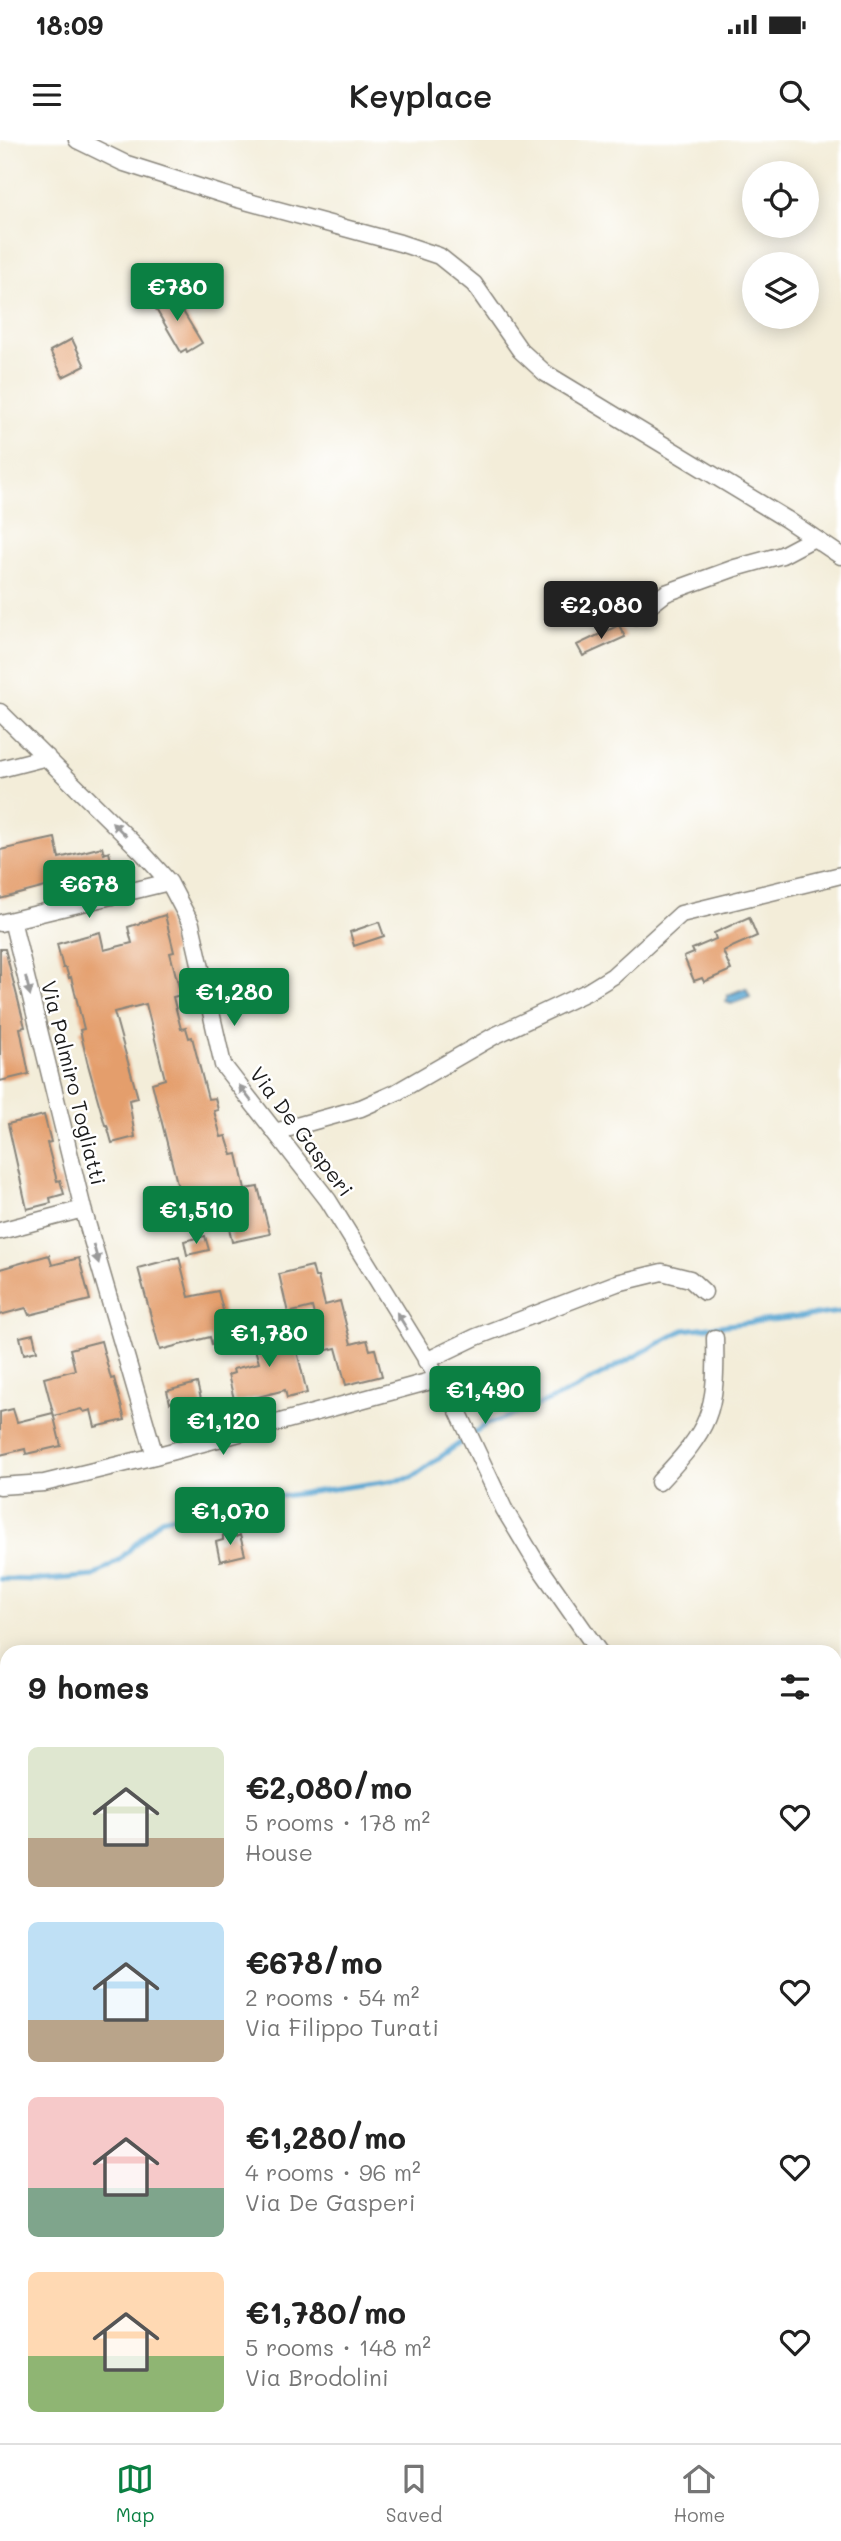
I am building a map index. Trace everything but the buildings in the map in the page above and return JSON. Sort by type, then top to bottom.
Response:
[{"type":"street","points":[[77,140],[124,163],[234,198],[439,256],[474,284],[520,351],[545,373],[841,556]]},
{"type":"street","points":[[636,616],[666,593],[735,568],[782,555],[814,538]]},
{"type":"street","name":"Via De Gasperi","points":[[0,712],[169,882],[191,925],[223,1065],[327,1200],[457,1409],[504,1509],[536,1562],[594,1645]]},
{"type":"street","points":[[0,769],[47,758]]},
{"type":"street","points":[[275,1132],[361,1108],[397,1092],[494,1037],[587,992],[613,976],[681,914],[841,875]]},
{"type":"street","points":[[6,922],[169,882]]},
{"type":"street","name":"Via Palmiro Togliatti","points":[[6,922],[83,1209],[155,1456]]},
{"type":"street","points":[[0,1231],[83,1209]]},
{"type":"street","points":[[426,1361],[476,1337],[617,1283],[662,1272],[690,1279],[704,1292]]},
{"type":"street","points":[[659,1482],[690,1450],[706,1423],[716,1382],[715,1338]]},
{"type":"street","points":[[0,1486],[44,1483],[155,1456],[438,1379]]},
{"type":"water","points":[[746,988],[750,997],[731,1004],[726,1002],[728,995]]},
{"type":"waterway","points":[[0,1579],[45,1580],[94,1576],[119,1560],[161,1519],[233,1503],[411,1478],[485,1425],[575,1389],[683,1330],[841,1312]]}]
